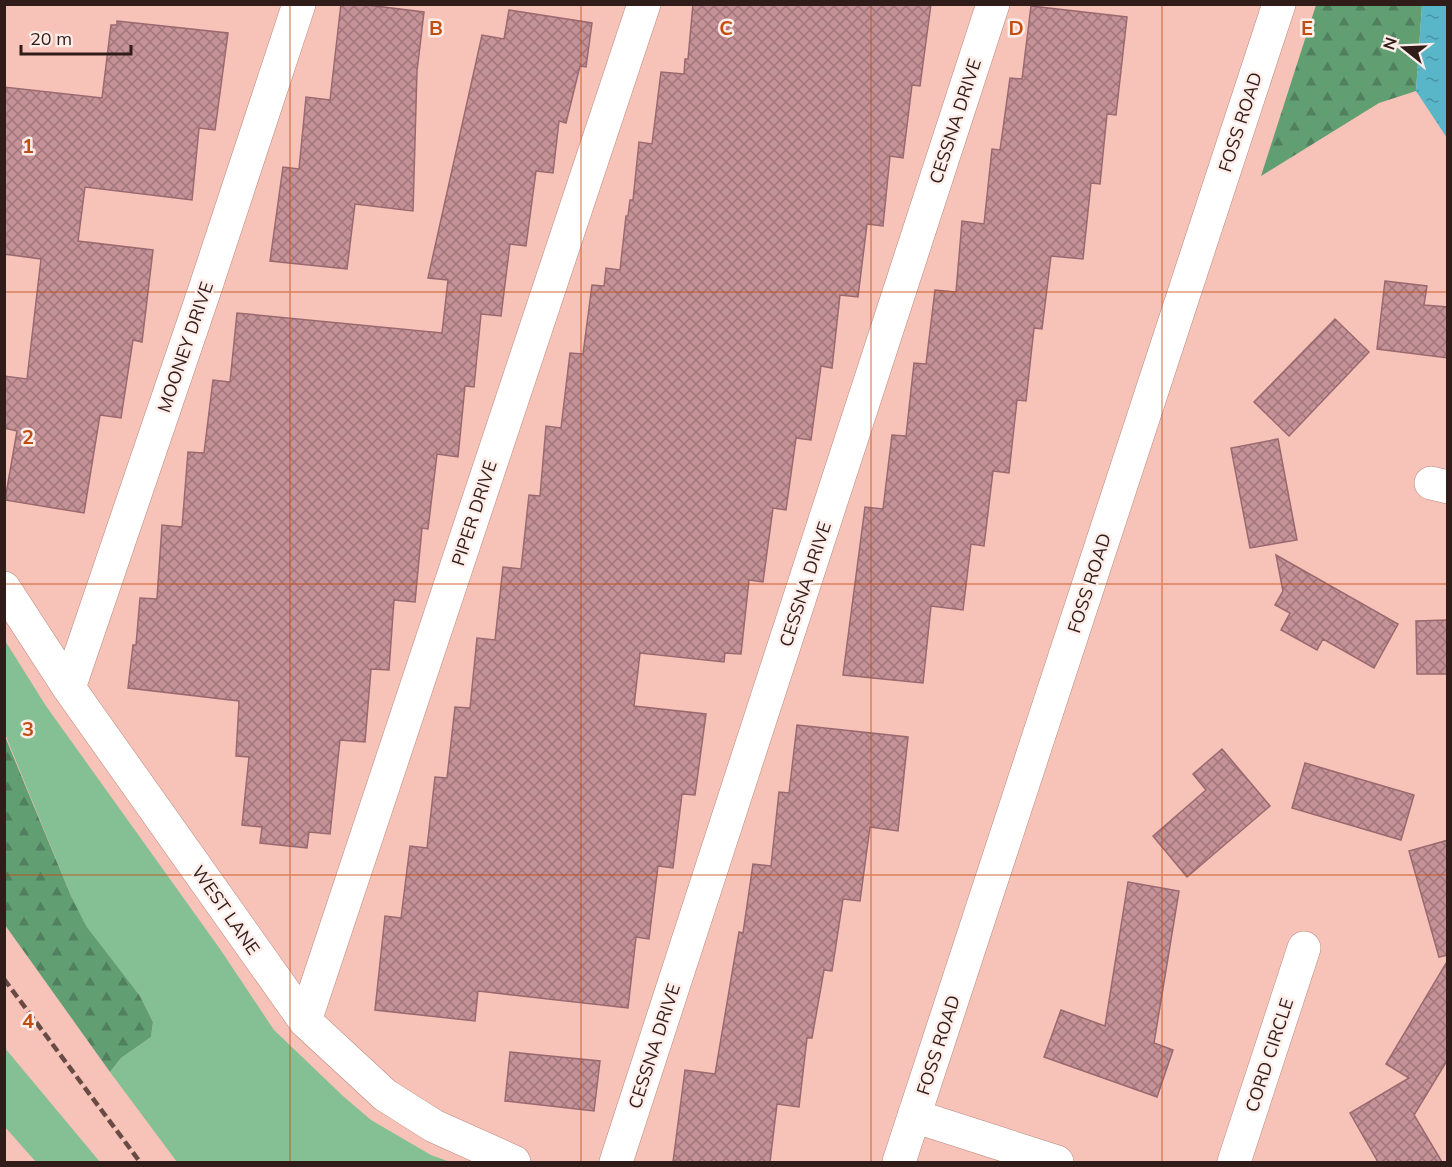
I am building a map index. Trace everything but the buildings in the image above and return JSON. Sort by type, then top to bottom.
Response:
[{"type":"street","name":"MOONEY DRIVE","points":[[69,688],[299,4]]},
{"type":"street","name":"PIPER DRIVE","points":[[305,1021],[644,4]]},
{"type":"street","name":"CESSNA DRIVE","points":[[616,1162],[993,4]]},
{"type":"street","name":"FOSS ROAD","points":[[899,1162],[1279,4]]},
{"type":"street","name":"WEST LANE","points":[[4,588],[69,688],[305,1021],[385,1095],[434,1126],[514,1162]]},
{"type":"street","name":"CORD CIRCLE","points":[[1234,1162],[1304,948]]},
{"type":"street","points":[[915,1116],[1057,1162]]},
{"type":"green space","points":[[1316,5],[1422,5],[1416,91],[1379,103],[1261,176]]},
{"type":"green space","points":[[4,639],[46,706],[220,949],[274,1030],[371,1120],[431,1155],[450,1162],[177,1162],[110,1072],[121,1058],[151,1037],[153,1022],[140,996],[85,926],[5,734]]},
{"type":"green space","points":[[4,734],[71,896],[86,926],[140,996],[153,1022],[151,1037],[121,1058],[110,1072],[5,925]]},
{"type":"green space","points":[[4,1047],[100,1162],[36,1162],[5,1127]]},
{"type":"water","points":[[1422,5],[1447,5],[1447,138],[1416,91]]},
{"type":"railway","points":[[4,979],[140,1162]]}]
